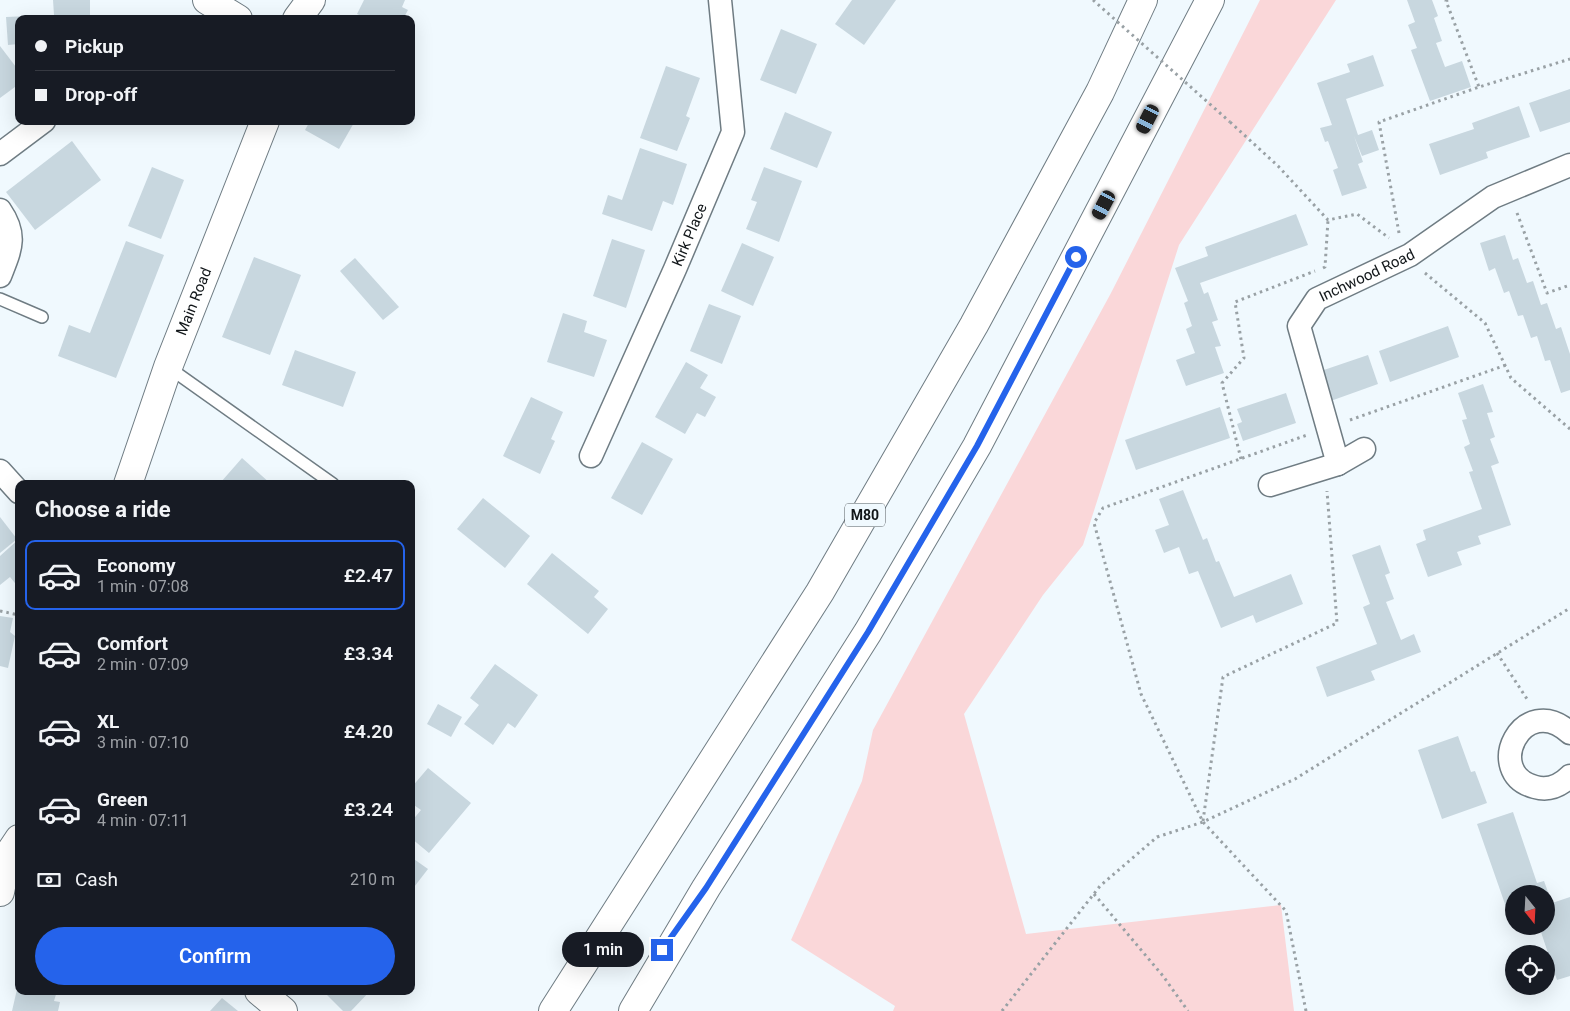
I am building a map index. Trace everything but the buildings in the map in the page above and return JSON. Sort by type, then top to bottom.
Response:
[{"type":"main road","points":[[207,0],[231,15]]},
{"type":"main road","points":[[300,15],[311,0]]},
{"type":"main road","name":"M80","points":[[553,1011],[820,592],[979,316],[1100,92],[1143,0]]},
{"type":"main road","points":[[632,1011],[706,888],[868,632],[977,446],[1210,0]]},
{"type":"main road","name":"Main Road","points":[[129,480],[168,367],[263,125]]},
{"type":"main road","points":[[0,892],[7,857],[15,845]]},
{"type":"main road","points":[[619,1011],[706,888]]},
{"type":"main road","points":[[265,995],[283,1011]]},
{"type":"street","name":"Kirk Place","points":[[591,456],[733,132],[720,0]]},
{"type":"street","points":[[0,154],[39,125]]},
{"type":"street","name":"Inchwood Road","points":[[1331,466],[1299,326],[1317,299],[1410,255],[1493,196],[1570,165]]},
{"type":"street","points":[[0,210],[6,219],[12,238],[11,248],[0,276]]},
{"type":"street","points":[[1270,485],[1331,466],[1364,450]]},
{"type":"street","points":[[0,471],[15,488]]},
{"type":"street","points":[[1567,786],[1541,789],[1530,786],[1517,776],[1510,761],[1510,750],[1520,730],[1540,721],[1552,722],[1562,726],[1570,734]]},
{"type":"lane","points":[[0,299],[42,317]]},
{"type":"lane","points":[[168,367],[327,480]]},
{"type":"path","points":[[1093,0],[1230,122]]},
{"type":"path","points":[[1448,0],[1446,1],[1479,87]]},
{"type":"path","points":[[1400,238],[1379,122],[1479,87],[1570,59]]},
{"type":"path","points":[[1508,190],[1547,293],[1570,285]]},
{"type":"path","points":[[1241,459],[1222,383],[1244,358],[1235,302],[1325,267],[1328,220]]},
{"type":"path","points":[[1203,822],[1223,677],[1337,623],[1331,466]]},
{"type":"path","points":[[1104,508],[1094,523],[1141,694],[1203,822],[1286,911],[1306,1011]]},
{"type":"path","points":[[1002,1011],[1100,886],[1157,837],[1203,822],[1295,779],[1570,608]]},
{"type":"path","points":[[0,611],[15,614]]},
{"type":"path","points":[[1497,653],[1540,721]]},
{"type":"path","points":[[1094,894],[1163,976],[1188,1011]]},
{"type":"shaded area","points":[[1260,0],[1336,0],[1179,245],[1083,545],[1043,595],[964,714],[1026,934],[1281,905],[1294,1011],[893,1011],[895,1006],[791,940],[862,781],[873,730],[1111,293]]},
{"type":"route","points":[[662,950],[706,888],[868,632],[977,446],[1076,257]]}]
